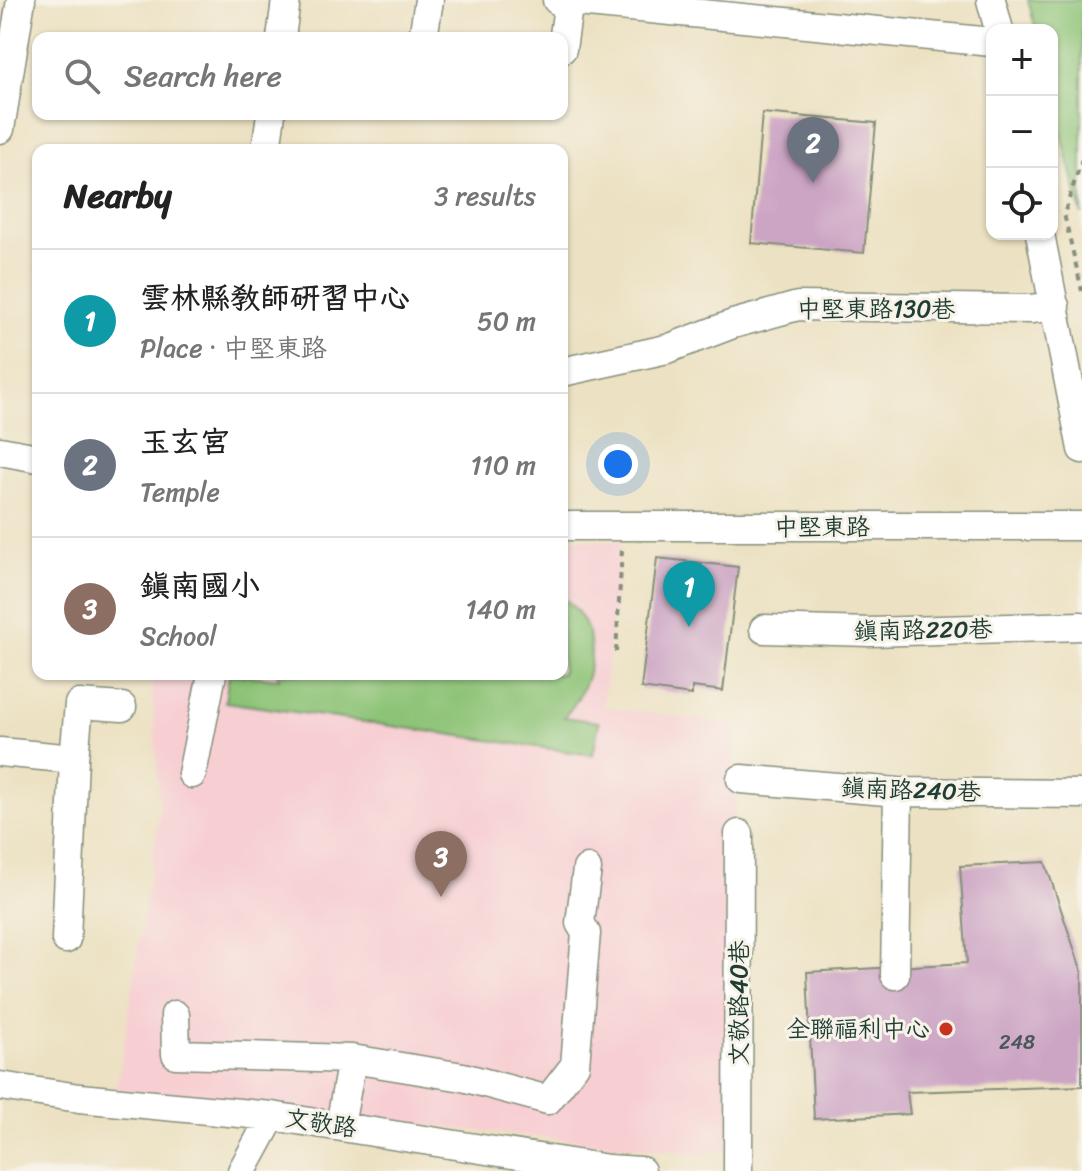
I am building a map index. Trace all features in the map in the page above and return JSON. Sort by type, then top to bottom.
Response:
[{"type":"street","points":[[0,129],[21,0]]},
{"type":"street","points":[[282,32],[286,0]]},
{"type":"street","points":[[424,32],[429,0]]},
{"type":"street","points":[[991,0],[997,24]]},
{"type":"street","points":[[563,32],[565,1],[986,41]]},
{"type":"street","points":[[267,144],[270,120]]},
{"type":"street","points":[[1041,240],[1082,449]]},
{"type":"street","name":"中堅東路130巷","points":[[568,371],[667,349],[733,324],[798,306],[1031,309],[1055,306]]},
{"type":"street","points":[[0,451],[32,457]]},
{"type":"street","name":"中堅東路","points":[[568,526],[1082,526]]},
{"type":"street","name":"鎮南路220巷","points":[[764,629],[870,632],[1082,626]]},
{"type":"street","points":[[192,774],[211,680]]},
{"type":"street","points":[[66,939],[79,704],[122,707]]},
{"type":"street","points":[[0,752],[74,759]]},
{"type":"street","name":"鎮南路240巷","points":[[741,779],[898,792],[1082,794]]},
{"type":"street","points":[[895,975],[898,792]]},
{"type":"street","name":"文敬路40巷","points":[[738,1171],[739,834]]},
{"type":"street","points":[[175,1015],[176,1054],[352,1059],[463,1077],[548,1100],[575,1065],[586,933],[580,923],[587,869]]},
{"type":"street","points":[[340,1126],[352,1059]]},
{"type":"street","name":"文敬路","points":[[0,1086],[79,1098],[272,1116],[608,1169],[641,1171]]},
{"type":"street","points":[[242,1171],[272,1116]]},
{"type":"path","points":[[1082,159],[1064,214],[1082,291]]},
{"type":"path","points":[[616,652],[623,527]]},
{"type":"shaded area","points":[[568,539],[621,541],[603,707],[735,725],[735,983],[728,1149],[703,1154],[116,1093],[160,811],[151,680],[568,680]]},
{"type":"green space","points":[[1028,0],[1082,0],[1082,215],[1058,119],[1058,24],[1034,24]]},
{"type":"green space","points":[[568,603],[585,624],[591,656],[583,688],[564,717],[599,722],[593,755],[225,702],[228,680],[568,680]]},
{"type":"building","points":[[762,113],[876,123],[864,253],[751,243]]},
{"type":"building","points":[[657,558],[738,567],[723,691],[692,687],[692,695],[641,688]]},
{"type":"building","name":"全聯福利中心","points":[[1045,862],[1082,972],[1082,1086],[907,1092],[910,1114],[814,1119],[807,972],[967,963],[960,866]]},
{"type":"place","name":"玉玄宮","points":[[813,183]]},
{"type":"place","name":"雲林縣教師研習中心","points":[[689,627]]},
{"type":"place","name":"鎮南國小","points":[[441,897]]},
{"type":"place","name":"全聯福利中心","points":[[946,1029]]}]
